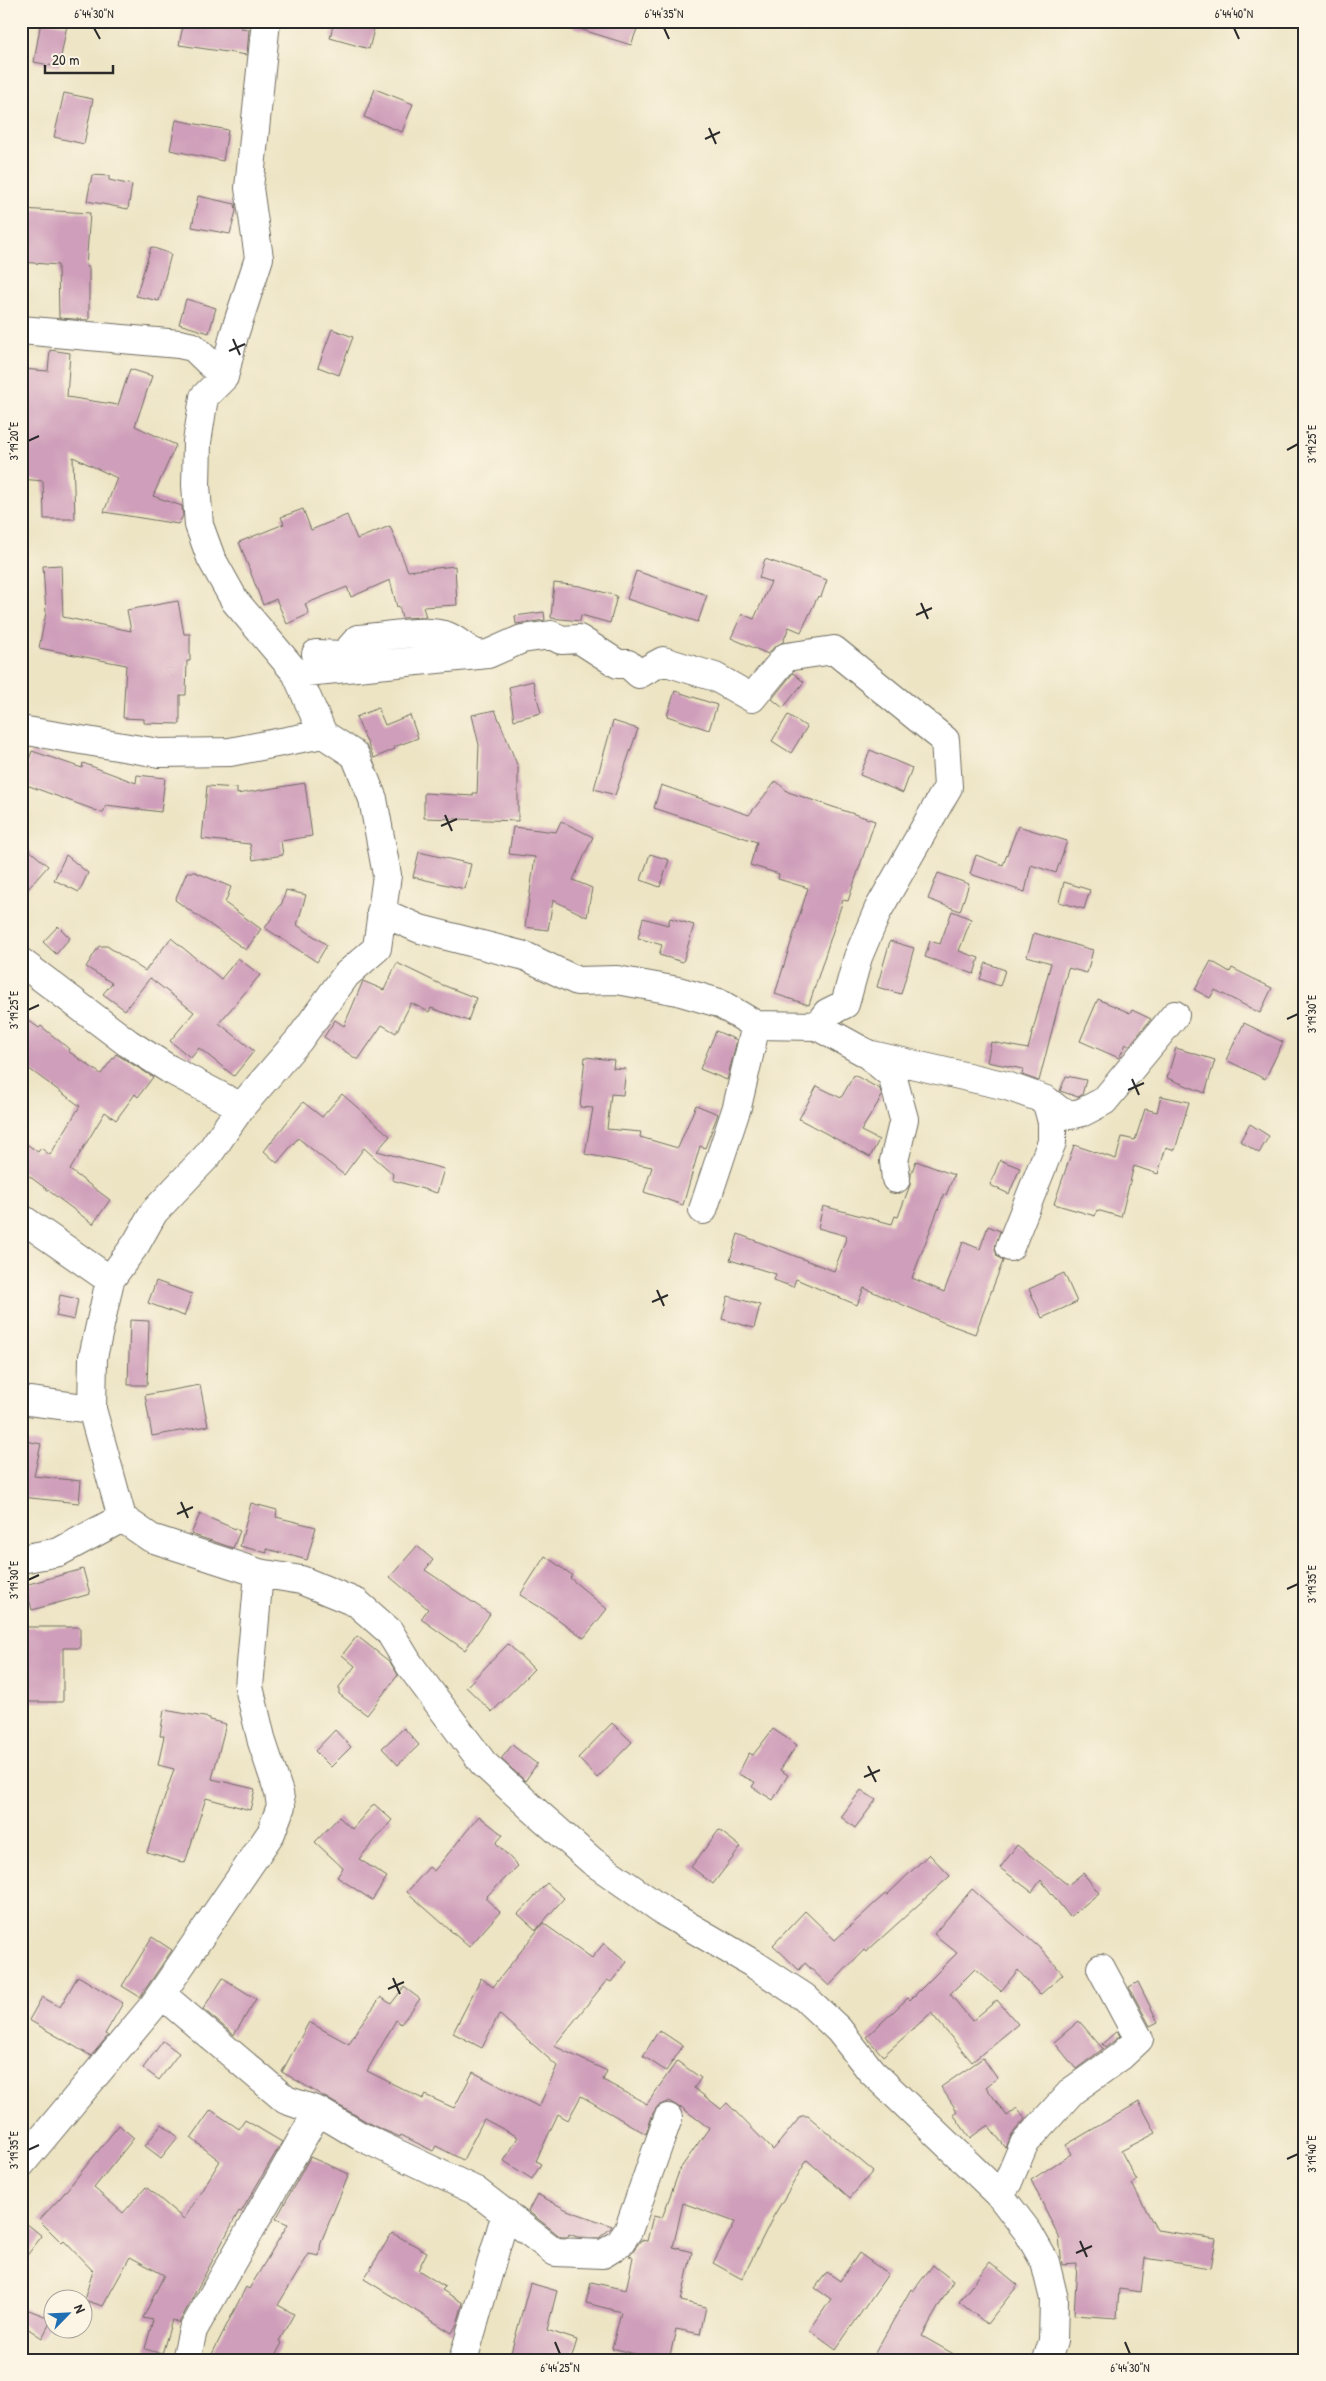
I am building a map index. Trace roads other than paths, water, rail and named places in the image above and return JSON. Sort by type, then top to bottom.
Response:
[{"type":"street","points":[[266,21],[249,188],[260,258],[234,335],[224,377],[204,397],[197,451],[196,485],[199,525],[211,558],[235,601],[288,663],[323,734],[355,755],[373,799],[387,875],[377,948],[346,975],[299,1040],[241,1108],[208,1155],[154,1212],[136,1244],[110,1280],[93,1357],[92,1410],[122,1518],[150,1538],[259,1574],[301,1580],[357,1603],[389,1631],[409,1664],[483,1764],[533,1809],[592,1861],[668,1914],[804,1997],[840,2030],[871,2071],[999,2194],[1028,2232],[1044,2262],[1054,2298],[1053,2341],[1047,2360]]},
{"type":"street","points":[[21,330],[179,344],[193,348],[224,377]]},
{"type":"street","points":[[21,344],[45,351],[51,347],[72,352],[106,338]]},
{"type":"street","points":[[288,663],[481,655],[488,654],[522,639],[551,635],[561,640],[579,639],[618,664],[628,664],[639,674],[663,661],[715,677],[752,698],[786,657],[834,650],[944,740],[948,787],[878,910],[858,957],[845,1004],[827,1013],[817,1026]]},
{"type":"street","points":[[21,730],[159,753],[230,752],[323,734]]},
{"type":"street","points":[[381,912],[420,929],[525,956],[577,981],[617,980],[678,991],[719,1003],[756,1025],[817,1026],[866,1054],[892,1075],[904,1119],[894,1161],[896,1179]]},
{"type":"street","points":[[21,962],[128,1043],[169,1070],[241,1108]]},
{"type":"street","points":[[866,1054],[1007,1086],[1046,1100],[1060,1111],[1071,1115],[1083,1112],[1104,1101],[1175,1015]]},
{"type":"street","points":[[703,1210],[737,1107],[756,1025]]},
{"type":"street","points":[[1010,1247],[1052,1142],[1052,1122],[1046,1100]]},
{"type":"street","points":[[21,1218],[110,1280]]},
{"type":"street","points":[[21,1400],[92,1410]]},
{"type":"street","points":[[21,1559],[59,1552],[122,1518]]},
{"type":"street","points":[[21,2164],[163,2002],[271,1832],[281,1806],[279,1793],[262,1742],[249,1687],[259,1574]]},
{"type":"street","points":[[999,2194],[1008,2182],[1024,2144],[1072,2091],[1121,2056],[1139,2039],[1101,1968]]},
{"type":"street","points":[[163,2002],[286,2100],[318,2111],[360,2136],[476,2192],[555,2252],[603,2254],[619,2244],[628,2232],[668,2118]]},
{"type":"street","points":[[186,2360],[192,2330],[318,2111]]},
{"type":"street","points":[[463,2360],[506,2213]]}]
